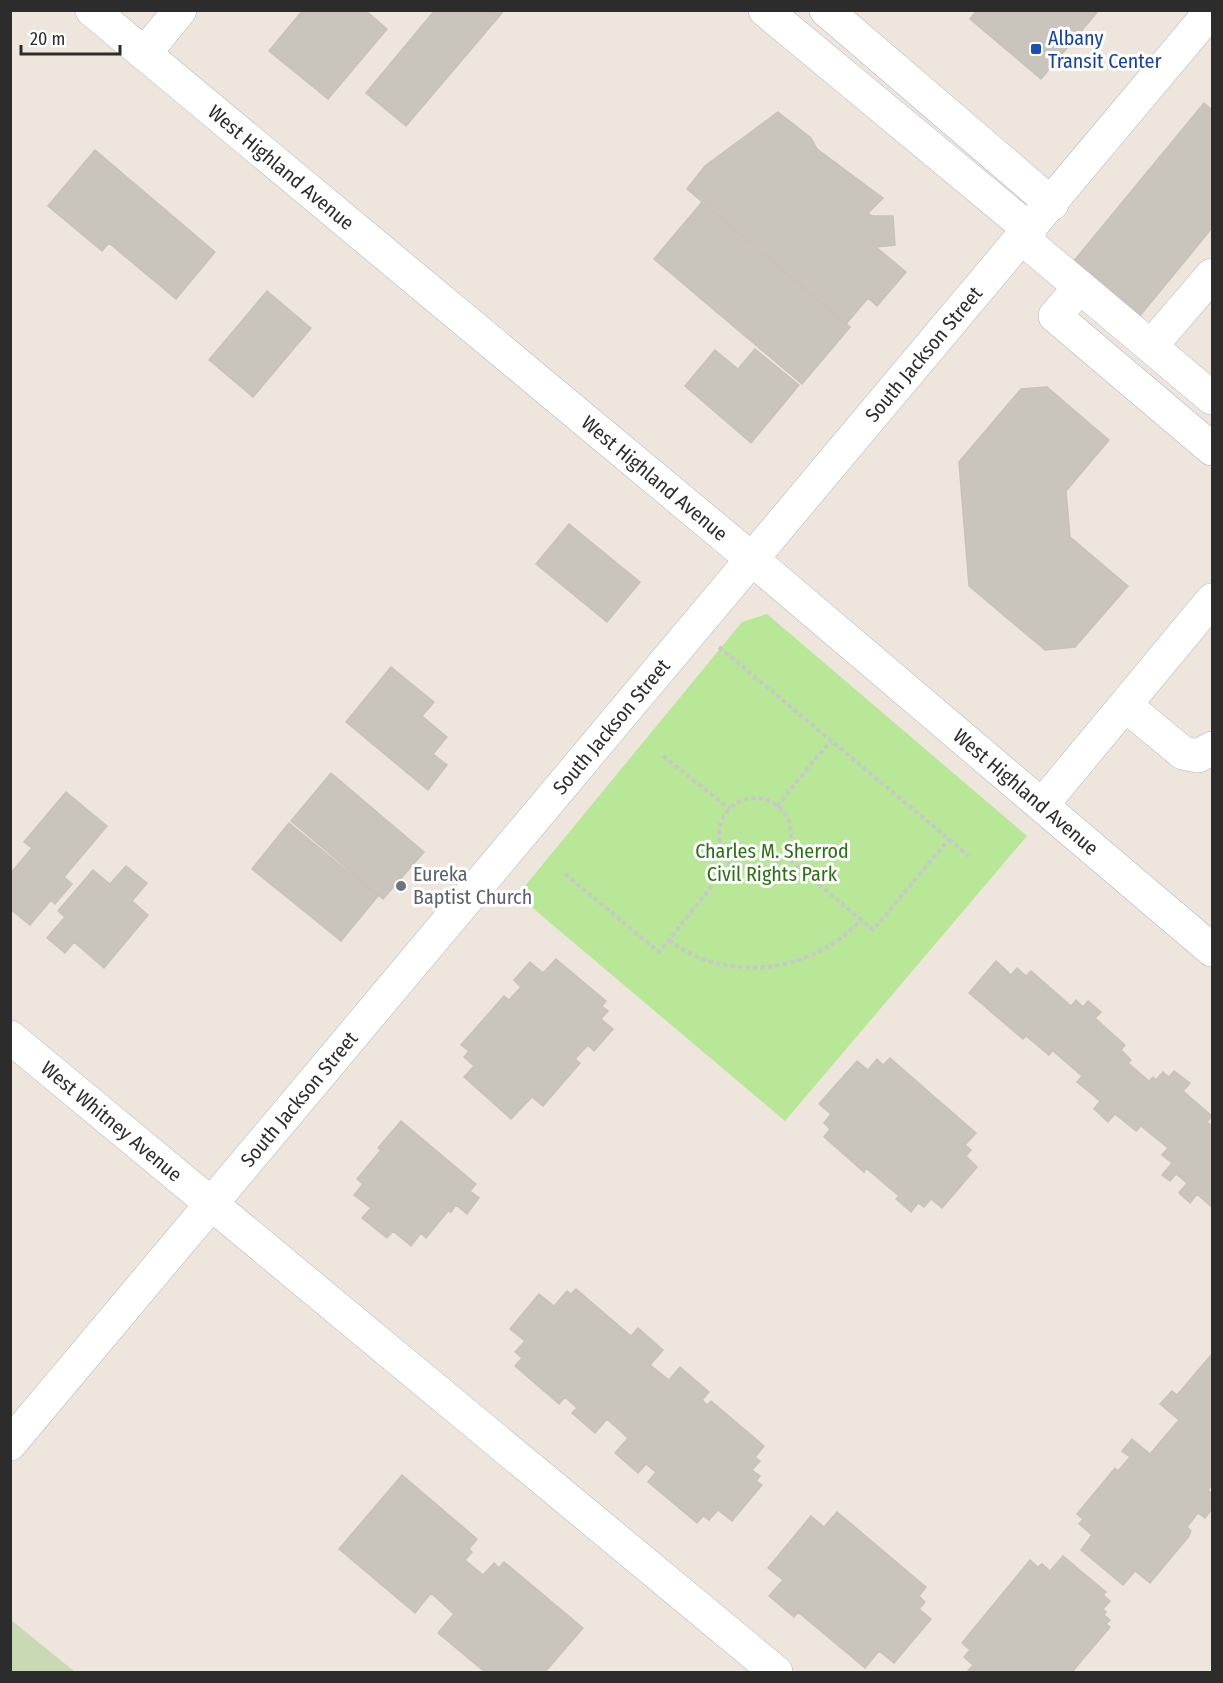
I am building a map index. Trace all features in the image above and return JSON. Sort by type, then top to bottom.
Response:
[{"type":"street","name":"West Highland Avenue","points":[[92,10],[753,560],[1212,950]]},
{"type":"street","points":[[144,54],[180,10]]},
{"type":"street","points":[[765,10],[1026,235],[1080,287],[1212,398]]},
{"type":"street","points":[[826,10],[1052,204]]},
{"type":"street","name":"South Jackson Street","points":[[10,1444],[753,560],[919,359],[1052,204],[1212,10]]},
{"type":"street","points":[[1151,346],[1212,275]]},
{"type":"street","points":[[1080,287],[1055,316],[1212,449]]},
{"type":"street","points":[[1042,805],[1212,600]]},
{"type":"street","points":[[1125,705],[1183,753],[1198,756],[1212,748]]},
{"type":"street","name":"West Whitney Avenue","points":[[10,1037],[211,1206],[417,1373],[776,1672]]},
{"type":"path","points":[[701,622],[716,644],[969,856]]},
{"type":"path","points":[[777,806],[831,740]]},
{"type":"path","points":[[663,756],[730,809]]},
{"type":"path","points":[[758,798],[777,806],[787,817],[791,828],[791,840],[784,855],[771,867],[760,870],[748,869],[732,861],[722,848],[719,836],[721,824],[730,809],[745,799],[758,798]]},
{"type":"path","points":[[784,855],[873,930],[949,839]]},
{"type":"path","points":[[565,874],[659,952],[732,861]]},
{"type":"path","points":[[669,940],[700,958],[728,965],[770,967],[794,963],[828,948],[861,920]]},
{"type":"green space","name":"Charles M. Sherrod Civil Rights Park","points":[[767,614],[1027,836],[785,1121],[535,910],[520,892],[742,622]]},
{"type":"green space","points":[[11,1620],[75,1672],[11,1672]]},
{"type":"building","points":[[303,10],[365,10],[387,29],[328,99],[269,51]]},
{"type":"building","points":[[435,10],[502,13],[406,126],[366,93]]},
{"type":"building","name":"Albany Transit Center","points":[[977,10],[1099,10],[1041,79],[970,19]]},
{"type":"building","points":[[1204,103],[1212,110],[1212,228],[1139,317],[1073,262]]},
{"type":"building","points":[[778,112],[811,138],[817,149],[883,198],[868,213],[872,216],[893,216],[895,245],[876,247],[906,272],[877,306],[868,298],[846,324],[687,189],[705,166]]},
{"type":"building","points":[[95,150],[215,252],[176,299],[109,243],[102,251],[48,206]]},
{"type":"building","points":[[702,202],[850,327],[802,384],[654,259]]},
{"type":"building","points":[[267,291],[311,328],[253,397],[209,360]]},
{"type":"building","points":[[755,349],[799,385],[751,443],[685,386],[715,350],[738,369]]},
{"type":"building","points":[[1047,387],[1109,440],[1066,491],[1070,537],[1128,586],[1075,647],[1045,650],[969,586],[959,462],[1021,389]]},
{"type":"building","points":[[569,524],[640,582],[607,622],[536,564]]},
{"type":"building","points":[[391,667],[434,702],[422,716],[447,737],[433,754],[447,765],[428,790],[346,722]]},
{"type":"building","points":[[331,773],[424,852],[383,899],[291,821]]},
{"type":"building","points":[[66,792],[107,826],[64,877],[72,884],[55,904],[51,900],[30,925],[10,909],[10,874],[32,848],[24,842]]},
{"type":"building","points":[[289,823],[378,896],[341,941],[252,869]]},
{"type":"building","points":[[126,866],[147,883],[132,901],[148,915],[104,968],[74,942],[65,953],[47,938],[65,917],[58,911],[93,870],[110,884]]},
{"type":"building","points":[[556,959],[606,1001],[602,1006],[608,1011],[601,1019],[613,1029],[594,1051],[588,1045],[575,1059],[580,1063],[543,1106],[532,1097],[511,1119],[464,1077],[474,1066],[464,1057],[469,1051],[461,1045],[504,996],[509,1000],[521,987],[514,980],[530,962],[543,973]]},
{"type":"building","points":[[996,961],[1011,975],[1017,968],[1026,976],[1031,971],[1071,1006],[1076,1000],[1083,1007],[1088,1001],[1101,1012],[1095,1018],[1125,1045],[1121,1050],[1131,1060],[1128,1063],[1149,1081],[1153,1077],[1156,1080],[1163,1072],[1169,1077],[1174,1071],[1190,1083],[1183,1091],[1212,1116],[1207,1122],[1212,1126],[1212,1207],[1197,1194],[1190,1203],[1179,1193],[1187,1183],[1176,1174],[1170,1181],[1162,1175],[1172,1163],[1162,1155],[1168,1148],[1141,1126],[1136,1131],[1115,1114],[1108,1122],[1094,1109],[1100,1101],[1077,1082],[1082,1076],[1052,1050],[1049,1055],[1026,1036],[1023,1039],[969,993]]},
{"type":"building","points":[[890,1058],[976,1133],[965,1145],[971,1150],[966,1156],[977,1167],[942,1208],[931,1199],[924,1207],[918,1203],[911,1212],[896,1199],[899,1196],[866,1168],[864,1172],[824,1137],[830,1129],[824,1123],[831,1114],[819,1104],[857,1061],[868,1070],[877,1059],[883,1065]]},
{"type":"building","points":[[401,1121],[476,1184],[470,1191],[479,1198],[467,1214],[456,1205],[451,1212],[448,1211],[426,1238],[421,1233],[411,1246],[393,1231],[387,1238],[362,1218],[371,1208],[354,1195],[363,1184],[357,1179],[381,1150],[378,1148]]},
{"type":"building","points":[[576,1289],[631,1336],[638,1328],[663,1350],[650,1365],[669,1380],[680,1367],[709,1392],[702,1400],[707,1405],[711,1401],[764,1446],[755,1457],[760,1461],[752,1470],[760,1476],[756,1481],[762,1485],[732,1521],[718,1510],[709,1520],[703,1516],[697,1523],[648,1482],[656,1472],[646,1464],[638,1473],[615,1453],[628,1438],[607,1419],[595,1433],[572,1413],[577,1408],[565,1397],[559,1404],[515,1366],[522,1358],[515,1352],[525,1341],[510,1329],[539,1294],[554,1306],[567,1291],[571,1294]]},
{"type":"building","points":[[1212,1354],[1212,1484],[1208,1490],[1212,1494],[1212,1509],[1205,1518],[1198,1513],[1187,1527],[1191,1531],[1189,1536],[1150,1583],[1135,1571],[1123,1585],[1081,1550],[1092,1535],[1079,1524],[1083,1519],[1077,1514],[1115,1468],[1118,1471],[1130,1457],[1122,1451],[1132,1439],[1150,1454],[1179,1420],[1160,1404],[1172,1391],[1177,1395]]},
{"type":"building","points":[[402,1475],[477,1539],[469,1549],[472,1552],[465,1560],[483,1575],[494,1563],[499,1568],[504,1562],[583,1628],[545,1672],[485,1672],[438,1633],[454,1614],[431,1593],[415,1613],[339,1549]]},
{"type":"building","points":[[837,1512],[926,1587],[919,1596],[925,1602],[919,1609],[931,1619],[894,1663],[879,1651],[865,1668],[798,1612],[794,1617],[769,1596],[783,1580],[768,1568],[811,1516],[824,1527]]},
{"type":"building","points":[[1063,1556],[1106,1592],[1103,1595],[1110,1601],[1103,1609],[1106,1612],[1104,1615],[1110,1620],[1106,1624],[1110,1627],[1072,1672],[967,1672],[973,1665],[964,1657],[970,1650],[962,1643],[1030,1560],[1038,1567],[1042,1564],[1050,1571]]},
{"type":"place","name":"Albany Transit Center","points":[[1036,49]]},
{"type":"place","name":"Eureka Baptist Church","points":[[401,886]]}]
